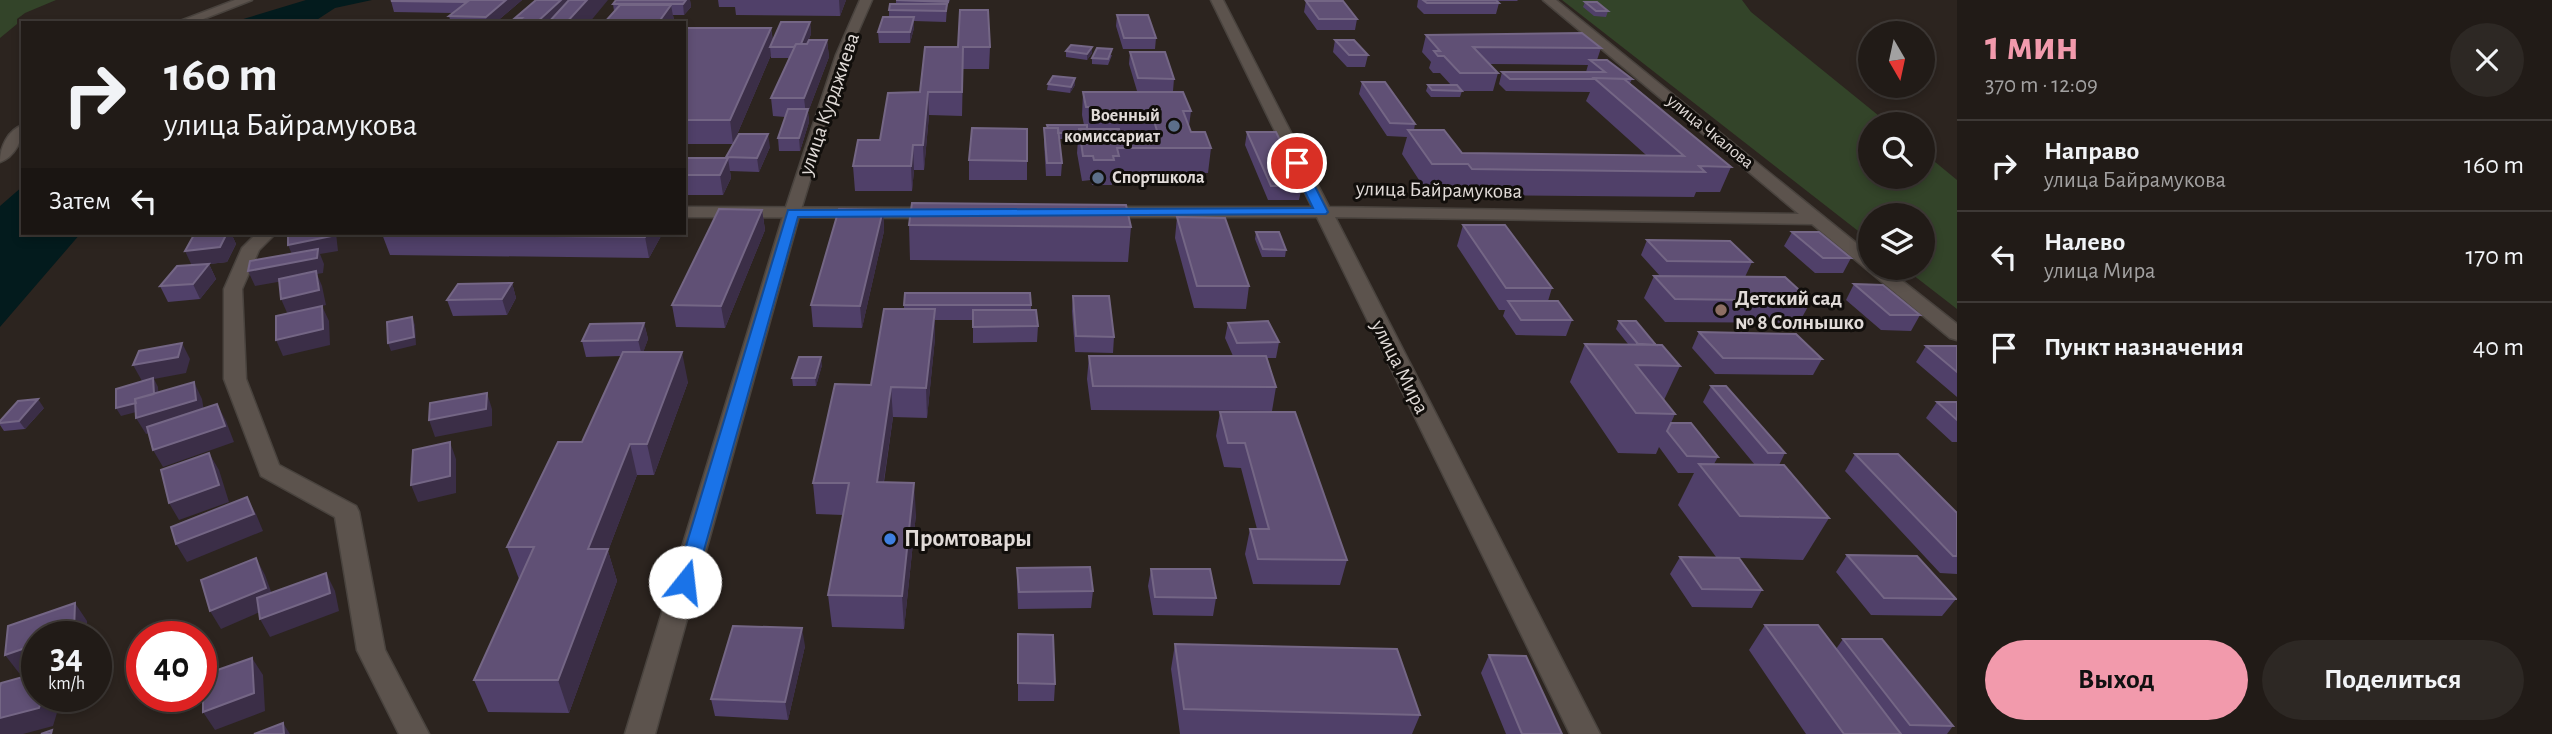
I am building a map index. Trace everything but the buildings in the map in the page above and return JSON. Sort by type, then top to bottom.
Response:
[{"type":"street","points":[[187,21],[246,0]]},
{"type":"street","name":"улица Курджиева","points":[[640,734],[792,213],[842,55],[866,0]]},
{"type":"street","name":"улица Мира","points":[[1217,0],[1584,734]]},
{"type":"street","name":"улица Чкалова","points":[[1549,0],[1858,254]]},
{"type":"street","points":[[0,157],[21,131]]},
{"type":"street","points":[[686,212],[956,213]]},
{"type":"street","name":"улица Байрамукова","points":[[1086,212],[1321,212],[1815,219]]},
{"type":"street","points":[[265,235],[251,248],[233,289],[235,379],[269,470],[347,512],[371,650],[414,734]]},
{"type":"street","points":[[1890,280],[1957,334]]},
{"type":"green space","points":[[0,0],[56,0],[25,13],[17,19],[17,24],[0,38]]},
{"type":"green space","points":[[1562,0],[1742,0],[1751,12],[1874,112],[1858,112],[1858,189],[1935,189],[1935,162],[1957,180],[1957,309],[1920,280],[1935,280],[1935,203],[1858,203],[1858,231]]},
{"type":"water","points":[[306,0],[372,0],[335,8],[315,21],[237,21]]},
{"type":"water","points":[[21,188],[21,235],[79,235],[0,327],[0,206]]},
{"type":"place","name":"Военный комиссариат","points":[[1174,126]]},
{"type":"place","name":"Спортшкола","points":[[1098,178]]},
{"type":"place","name":"Детский сад № 8 Солнышко","points":[[1721,310]]},
{"type":"place","name":"Промтовары","points":[[890,539]]},
{"type":"route","points":[[685,582],[792,213],[1321,212],[1297,163]]}]
